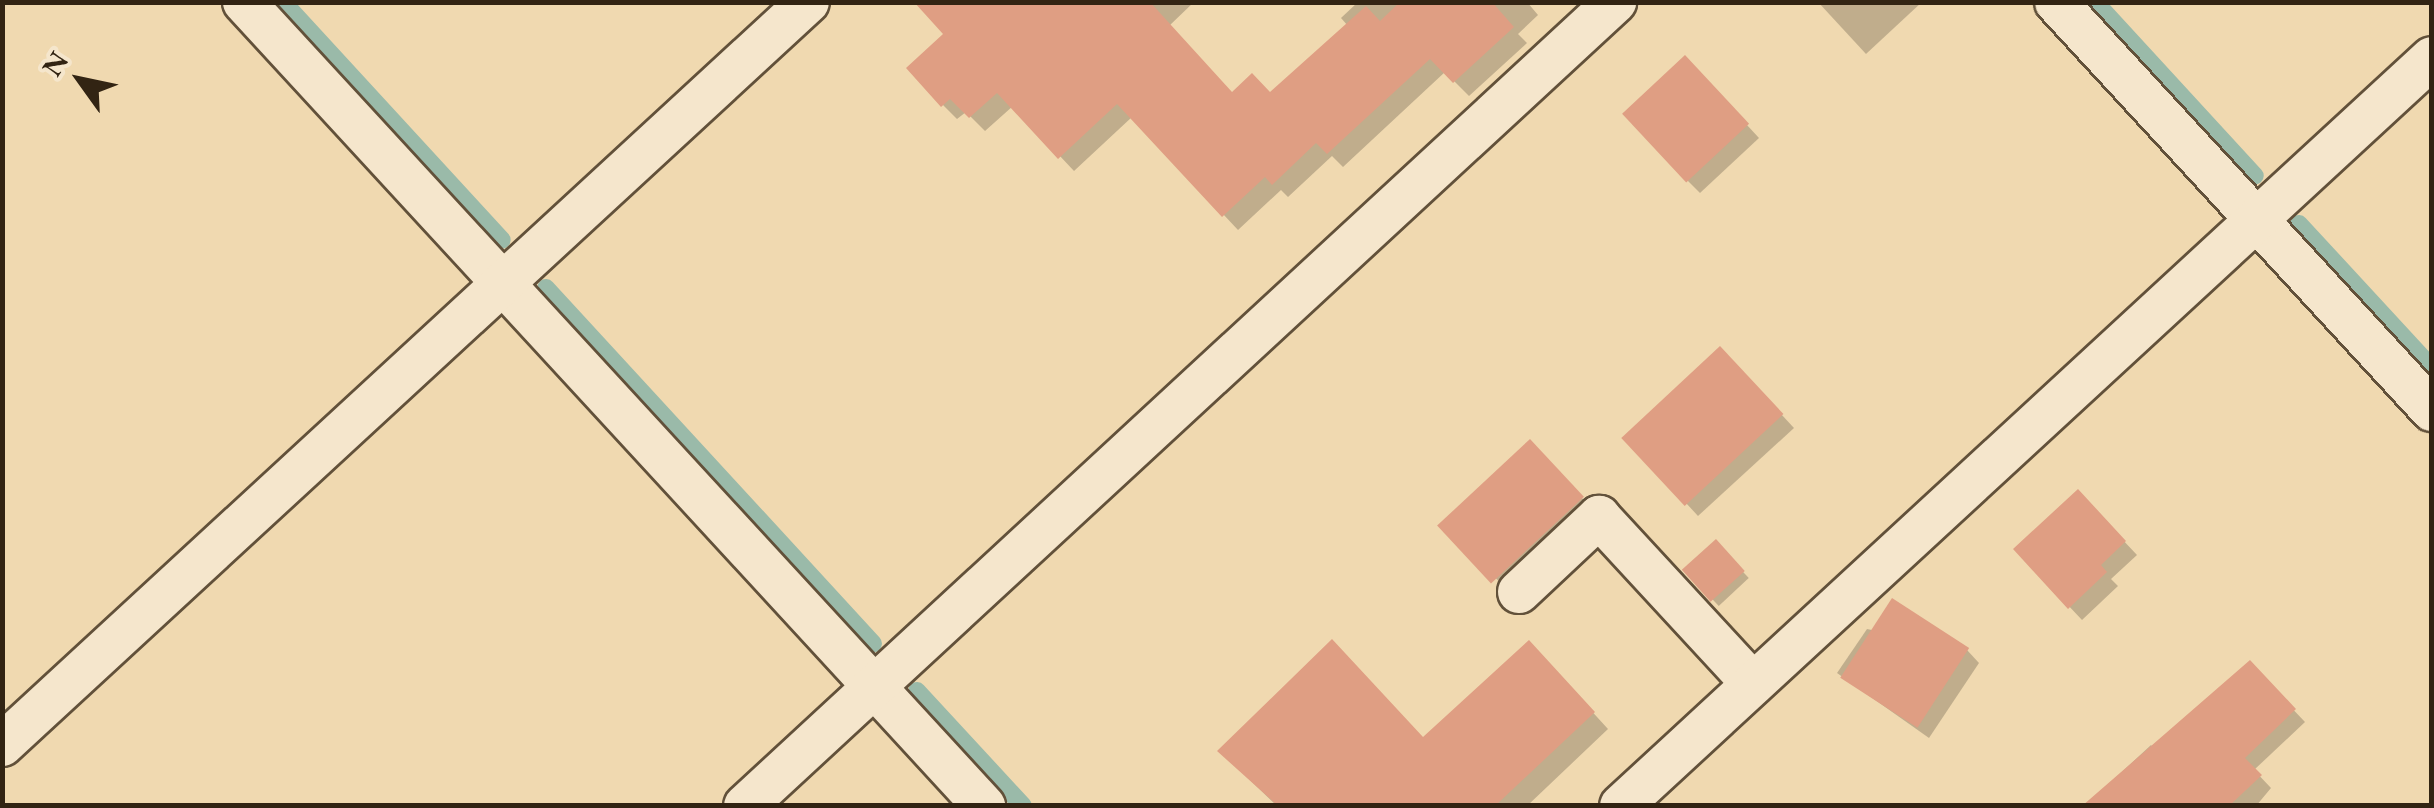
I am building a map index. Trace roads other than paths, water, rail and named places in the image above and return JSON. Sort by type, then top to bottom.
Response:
[{"type":"street","points":[[244,2],[984,806]]},
{"type":"street","points":[[2,745],[808,2]]},
{"type":"street","points":[[745,806],[1615,2]]},
{"type":"street","points":[[2056,2],[2432,410]]},
{"type":"street","points":[[1621,806],[2432,58]]},
{"type":"street","points":[[1519,592],[1600,518],[1753,684]]},
{"type":"waterway","points":[[283,2],[502,240]]},
{"type":"waterway","points":[[2095,2],[2255,176]]},
{"type":"waterway","points":[[2299,224],[2432,368]]},
{"type":"waterway","points":[[546,288],[873,643]]},
{"type":"waterway","points":[[917,691],[1023,806]]}]
